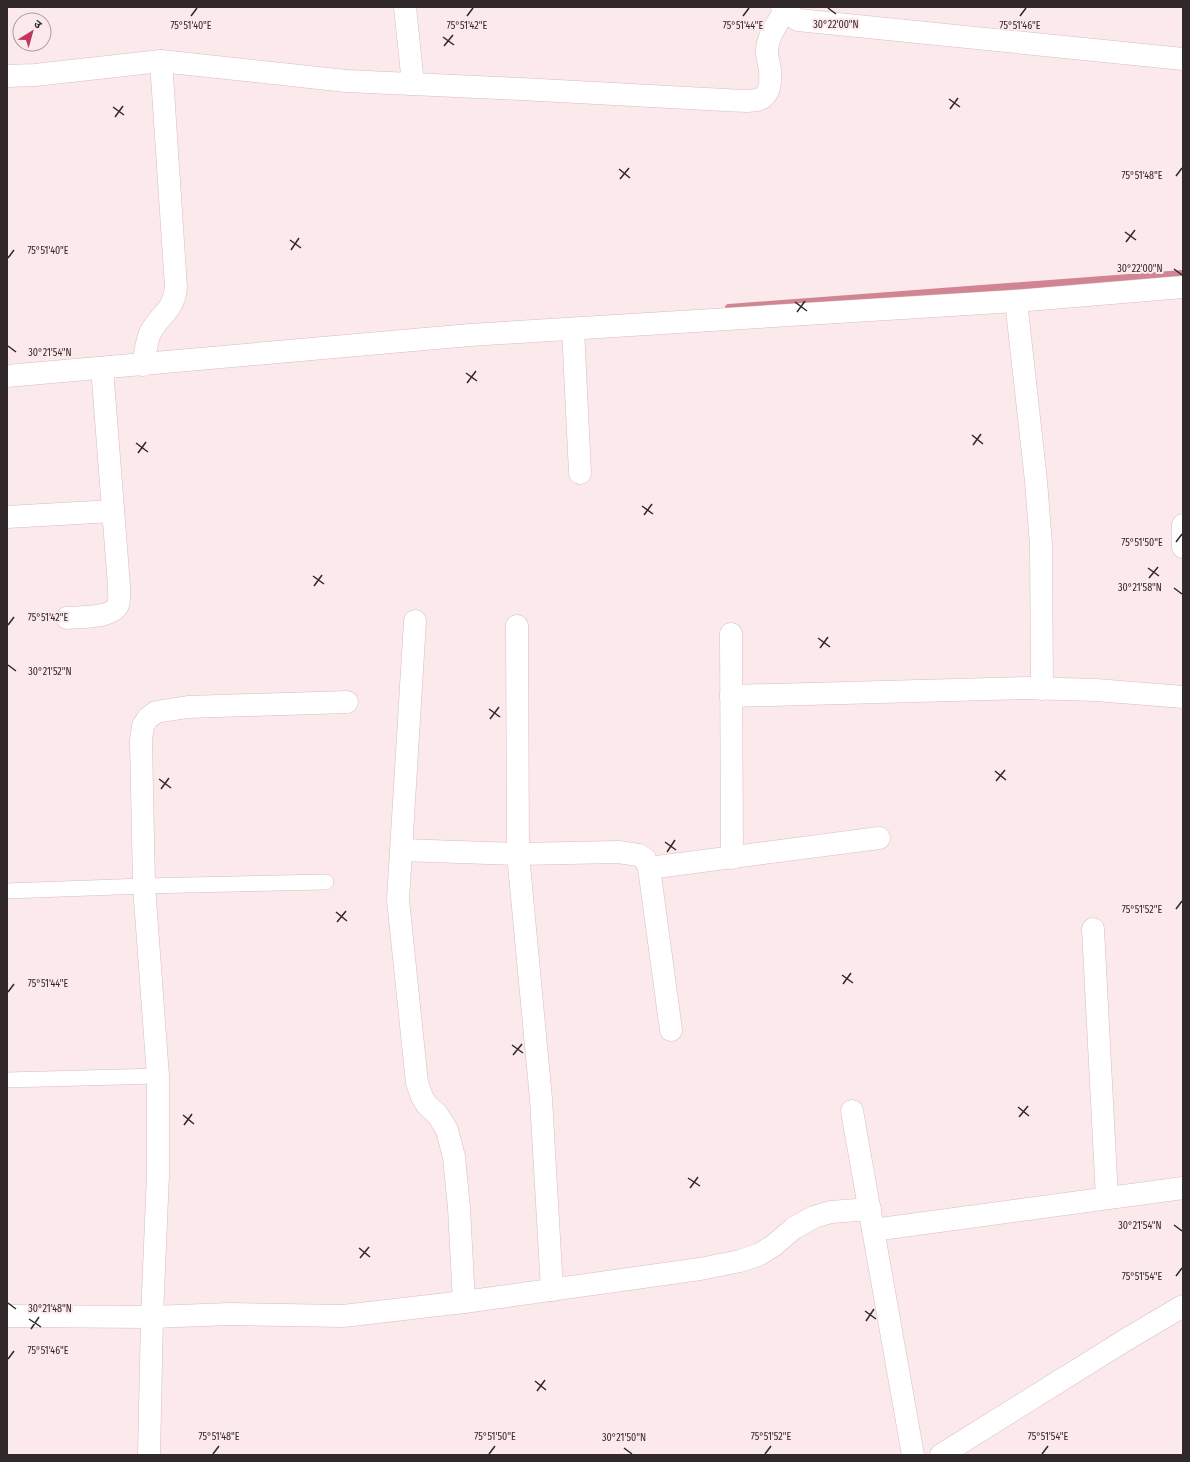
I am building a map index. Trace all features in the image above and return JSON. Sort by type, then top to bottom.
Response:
[{"type":"street","points":[[405,7],[413,84]]},
{"type":"street","points":[[7,76],[35,75],[161,61],[346,81],[759,101],[766,95],[770,85],[767,50],[772,33],[783,9],[798,20],[1183,59]]},
{"type":"street","points":[[143,365],[150,334],[169,310],[175,298],[176,287],[161,61]]},
{"type":"street","points":[[7,376],[470,335],[1016,302],[1183,287]]},
{"type":"street","points":[[1016,302],[1036,481],[1041,545],[1042,689]]},
{"type":"street","points":[[573,329],[580,473]]},
{"type":"street","points":[[67,618],[106,614],[114,611],[118,604],[119,586],[102,368]]},
{"type":"street","points":[[7,517],[113,511]]},
{"type":"street","points":[[1183,525],[1183,547]]},
{"type":"street","points":[[415,621],[398,900],[417,1083],[422,1097],[427,1105],[437,1114],[446,1130],[454,1157],[459,1208],[464,1302]]},
{"type":"street","points":[[517,626],[518,854],[541,1099],[552,1290]]},
{"type":"street","points":[[731,634],[732,858]]},
{"type":"street","points":[[732,696],[1042,689],[1096,690],[1183,697]]},
{"type":"street","points":[[149,1455],[152,1317],[158,1174],[158,1076],[144,886],[141,740],[143,726],[148,718],[156,712],[188,706],[347,702]]},
{"type":"street","points":[[649,868],[879,838]]},
{"type":"street","points":[[401,850],[518,854],[618,852],[639,854],[645,859],[649,868],[671,1030]]},
{"type":"street","points":[[1093,929],[1107,1198]]},
{"type":"street","points":[[852,1111],[913,1455]]},
{"type":"street","points":[[7,1316],[152,1317],[230,1314],[342,1316],[552,1290],[700,1269],[740,1261],[760,1254],[773,1246],[794,1228],[814,1217],[831,1212],[872,1220],[1107,1198],[1183,1188]]},
{"type":"street","points":[[941,1455],[1127,1338],[1183,1306]]},
{"type":"lane","points":[[7,891],[326,882]]},
{"type":"lane","points":[[7,1080],[158,1076]]},
{"type":"waterway","points":[[729,308],[1183,274]]}]
